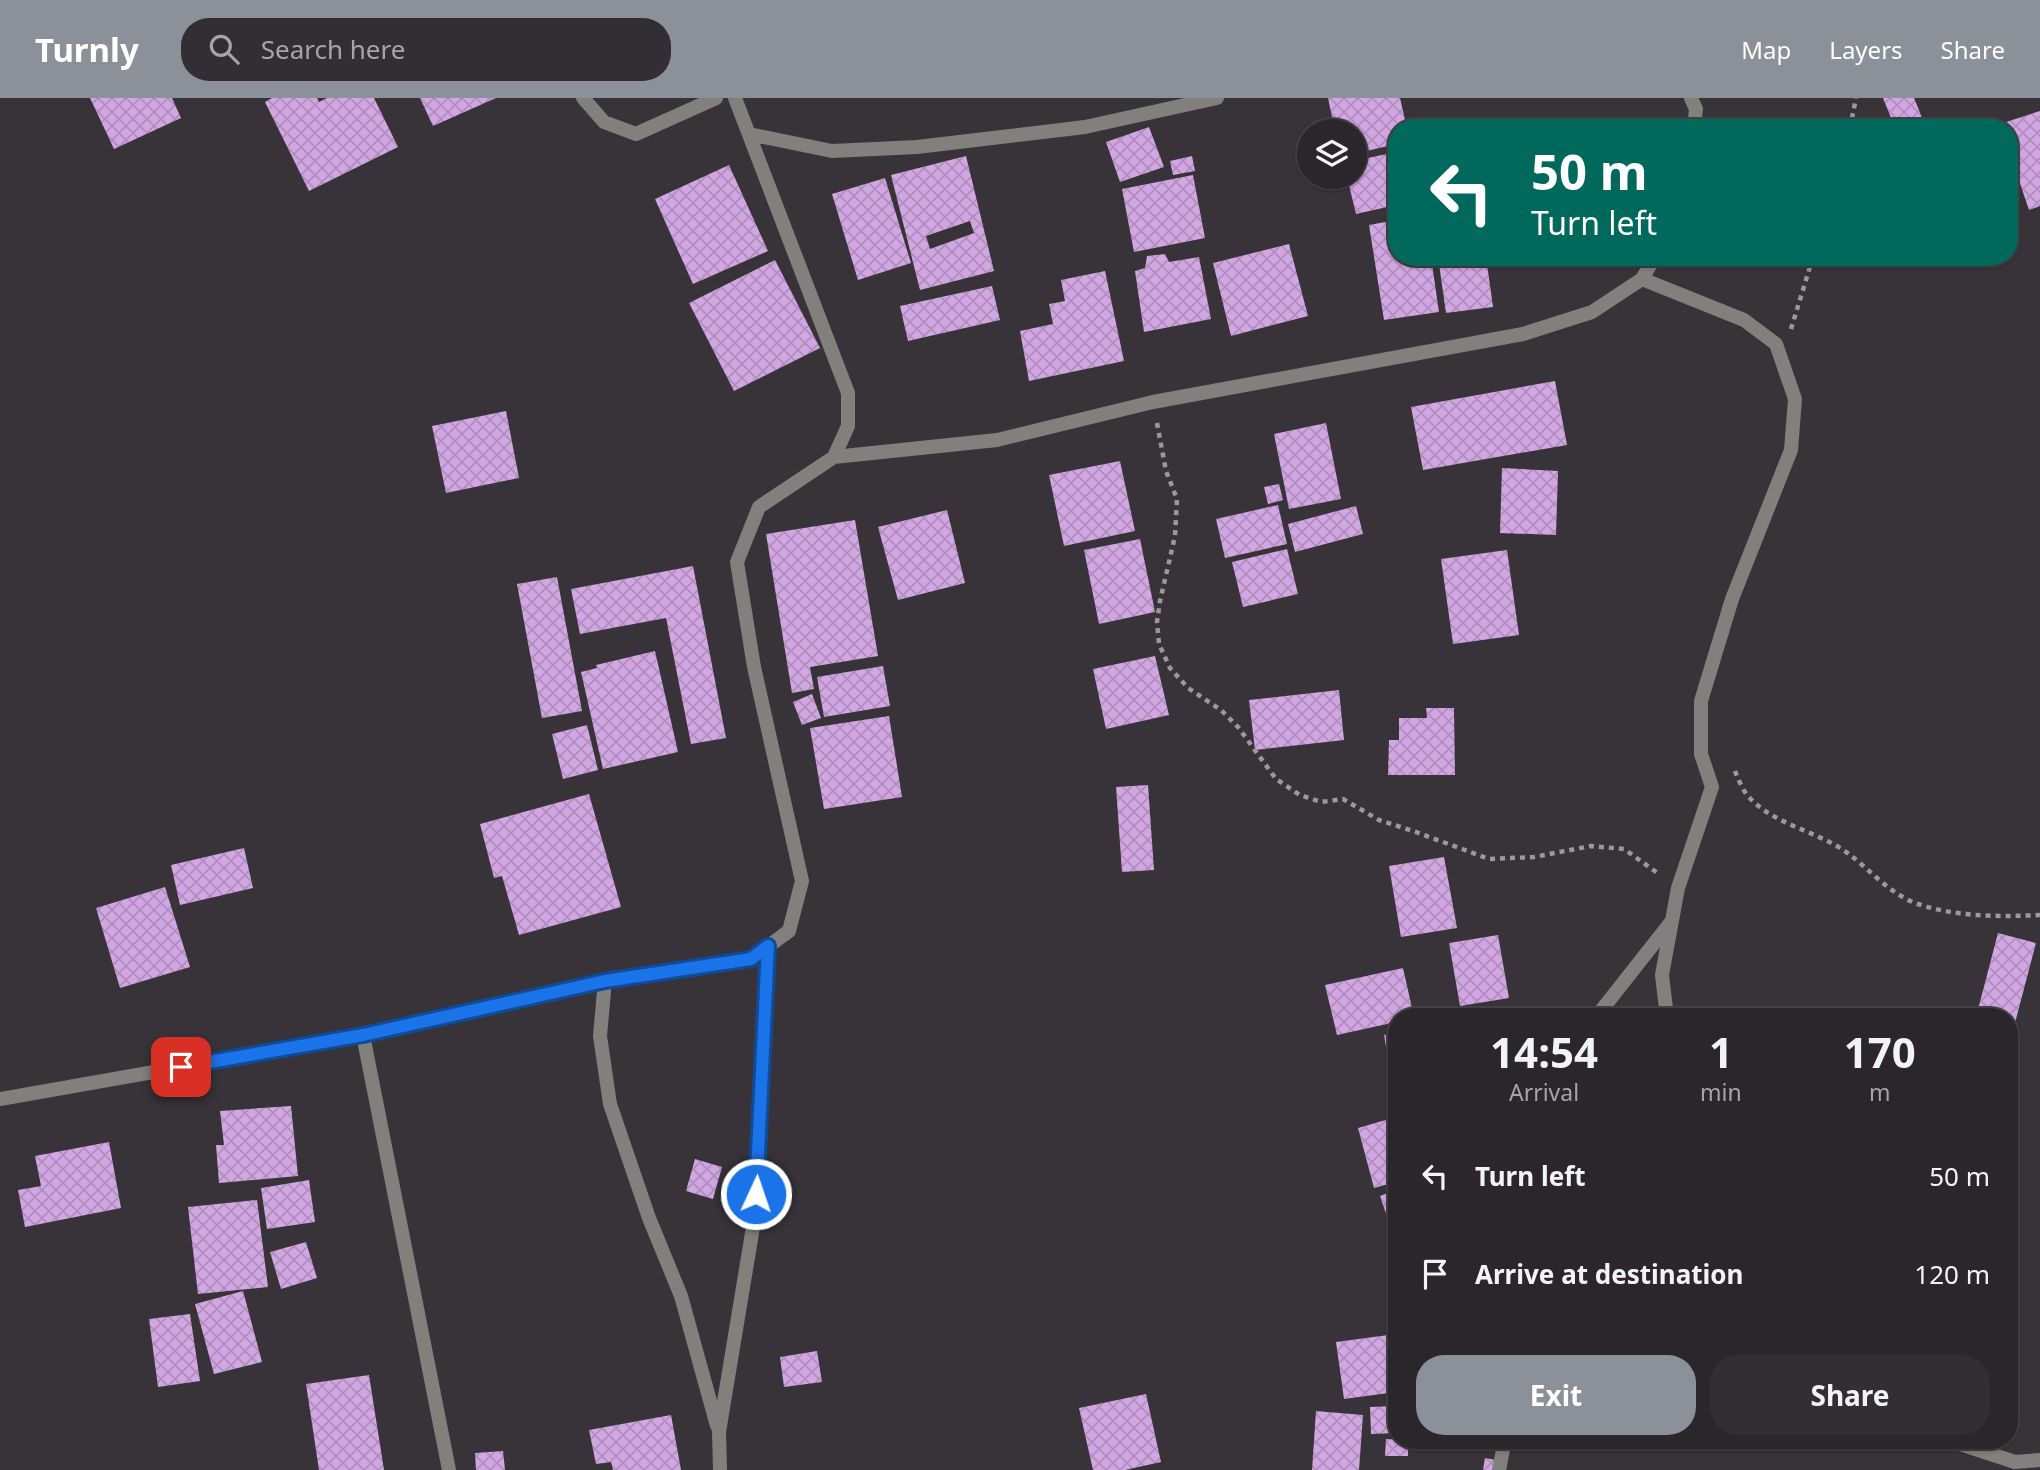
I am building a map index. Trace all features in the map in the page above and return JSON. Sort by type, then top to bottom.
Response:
[{"type":"street","points":[[583,98],[604,122],[636,134],[716,98]]},
{"type":"street","points":[[735,98],[848,393],[848,426],[834,457]]},
{"type":"street","points":[[749,134],[832,151],[917,147],[1086,127],[1217,98]]},
{"type":"street","points":[[1691,98],[1696,109],[1695,119]]},
{"type":"street","points":[[0,1099],[363,1035],[605,981],[751,959],[789,931],[802,881],[754,667],[737,562],[759,508],[834,457],[996,440],[1153,402],[1523,334],[1591,312],[1642,279],[1649,266]]},
{"type":"street","points":[[1642,279],[1744,320],[1776,344],[1795,399],[1791,450],[1732,599],[1701,701],[1701,754],[1712,787],[1678,888],[1662,975],[1666,1008]]},
{"type":"street","points":[[1603,1008],[1672,921]]},
{"type":"street","points":[[720,1470],[719,1432],[754,1221],[768,946]]},
{"type":"street","points":[[605,981],[600,1036],[610,1104],[649,1218],[681,1296],[729,1470]]},
{"type":"street","points":[[363,1035],[449,1470]]},
{"type":"street","points":[[1499,1470],[1503,1449]]},
{"type":"street","points":[[1975,1449],[2015,1462],[2040,1460]]},
{"type":"path","points":[[1852,119],[1856,98]]},
{"type":"path","points":[[1782,360],[1810,266]]},
{"type":"path","points":[[1153,402],[1166,471],[1177,499],[1175,536],[1157,622],[1159,644],[1170,668],[1188,688],[1221,710],[1238,727],[1276,779],[1300,795],[1321,802],[1343,799],[1379,820],[1489,859],[1534,857],[1591,846],[1624,849],[1678,888]]},
{"type":"path","points":[[1734,770],[1745,793],[1756,803],[1782,822],[1813,834],[1848,853],[1878,880],[1915,904],[1958,914],[2040,915]]},
{"type":"building","points":[[90,98],[172,98],[181,118],[114,149]]},
{"type":"building","points":[[272,98],[317,98],[319,102],[327,98],[374,98],[398,147],[309,191],[265,102]]},
{"type":"building","points":[[420,98],[496,98],[433,126]]},
{"type":"building","points":[[1328,98],[1400,98],[1405,119],[1388,119],[1388,146],[1367,151],[1367,119],[1332,119]]},
{"type":"building","points":[[1883,98],[1914,98],[1923,119],[1891,119]]},
{"type":"building","points":[[2040,111],[2040,206],[2029,210],[2018,178],[2018,119],[2015,119]]},
{"type":"building","points":[[1149,127],[1164,167],[1120,182],[1106,142]]},
{"type":"building","points":[[1388,154],[1388,207],[1356,214],[1350,189],[1367,189],[1367,158]]},
{"type":"building","points":[[966,156],[994,271],[920,290],[891,175]],"holes":[[[970,221],[974,233],[930,249],[926,236]]]},
{"type":"building","points":[[1192,156],[1195,171],[1173,175],[1170,161]]},
{"type":"building","points":[[729,165],[768,251],[693,284],[655,199]]},
{"type":"building","points":[[1193,175],[1205,238],[1134,252],[1122,189]]},
{"type":"building","points":[[885,178],[911,263],[858,280],[832,194]]},
{"type":"building","points":[[1388,221],[1388,266],[1432,266],[1439,312],[1384,320],[1369,225]]},
{"type":"building","points":[[1289,244],[1308,316],[1231,336],[1213,263]]},
{"type":"building","points":[[1165,254],[1169,262],[1199,257],[1211,319],[1144,332],[1135,271],[1145,268],[1147,256]]},
{"type":"building","points":[[775,260],[820,348],[734,391],[689,303]]},
{"type":"building","points":[[1439,266],[1487,266],[1493,307],[1446,313]]},
{"type":"building","points":[[1105,271],[1124,361],[1029,381],[1020,331],[1053,324],[1049,304],[1065,301],[1061,280]]},
{"type":"building","points":[[992,286],[1000,320],[908,341],[900,306]]},
{"type":"building","points":[[1555,381],[1567,445],[1423,470],[1411,407]]},
{"type":"building","points":[[506,411],[519,478],[446,493],[432,426]]},
{"type":"building","points":[[1326,423],[1341,499],[1289,509],[1274,434]]},
{"type":"building","points":[[1120,461],[1135,531],[1064,546],[1049,475]]},
{"type":"building","points":[[1502,468],[1558,471],[1556,535],[1500,533]]},
{"type":"building","points":[[1279,484],[1283,500],[1268,504],[1264,487]]},
{"type":"building","points":[[1278,505],[1287,544],[1225,558],[1216,519]]},
{"type":"building","points":[[1356,506],[1363,534],[1295,552],[1288,524]]},
{"type":"building","points":[[947,510],[965,583],[898,600],[878,527]]},
{"type":"building","points":[[855,520],[878,656],[810,667],[814,689],[792,693],[766,534]]},
{"type":"building","points":[[1140,539],[1155,612],[1099,624],[1084,550]]},
{"type":"building","points":[[1287,549],[1298,594],[1243,607],[1232,562]]},
{"type":"building","points":[[1507,550],[1519,635],[1453,644],[1441,559]]},
{"type":"building","points":[[693,566],[726,738],[691,744],[666,618],[580,634],[571,589]]},
{"type":"building","points":[[557,577],[582,711],[542,718],[517,584]]},
{"type":"building","points":[[655,651],[678,752],[603,769],[581,672],[597,668],[596,665]]},
{"type":"building","points":[[1155,656],[1169,715],[1106,729],[1093,669]]},
{"type":"building","points":[[883,666],[890,706],[824,717],[817,677]]},
{"type":"building","points":[[1339,690],[1344,740],[1255,750],[1249,700]]},
{"type":"building","points":[[812,694],[821,718],[802,725],[793,702]]},
{"type":"building","points":[[1426,708],[1454,708],[1455,775],[1388,775],[1389,740],[1399,740],[1399,718],[1427,718]]},
{"type":"building","points":[[889,716],[902,797],[824,809],[810,728]]},
{"type":"building","points":[[587,725],[598,770],[563,779],[552,734]]},
{"type":"building","points":[[1148,785],[1154,870],[1122,872],[1116,787]]},
{"type":"building","points":[[589,794],[621,907],[519,935],[502,876],[494,878],[480,824]]},
{"type":"building","points":[[244,848],[253,888],[180,905],[171,865]]},
{"type":"building","points":[[1444,857],[1457,928],[1401,937],[1389,866]]},
{"type":"building","points":[[165,887],[190,967],[120,988],[96,908]]},
{"type":"building","points":[[1998,933],[2036,943],[2018,1012],[2018,1008],[1978,1008]]},
{"type":"building","points":[[1498,935],[1509,998],[1460,1006],[1449,943]]},
{"type":"building","points":[[1403,968],[1412,1008],[1388,1008],[1388,1024],[1337,1035],[1325,985]]},
{"type":"building","points":[[1388,1034],[1388,1059],[1384,1035]]},
{"type":"building","points":[[291,1106],[298,1176],[219,1183],[216,1145],[224,1145],[220,1111]]},
{"type":"building","points":[[1388,1119],[1388,1184],[1374,1188],[1358,1128]]},
{"type":"building","points":[[109,1142],[121,1208],[25,1227],[18,1190],[41,1186],[35,1156]]},
{"type":"building","points":[[695,1159],[722,1167],[713,1199],[686,1191]]},
{"type":"building","points":[[309,1180],[315,1222],[267,1229],[261,1188]]},
{"type":"building","points":[[1388,1193],[1388,1220],[1380,1196]]},
{"type":"building","points":[[257,1200],[268,1287],[198,1294],[188,1207]]},
{"type":"building","points":[[306,1242],[317,1278],[281,1289],[270,1252]]},
{"type":"building","points":[[243,1291],[262,1362],[214,1374],[195,1304]]},
{"type":"building","points":[[190,1314],[200,1381],[158,1387],[149,1319]]},
{"type":"building","points":[[1388,1335],[1388,1393],[1344,1399],[1336,1342]]},
{"type":"building","points":[[817,1351],[822,1382],[784,1387],[780,1357]]},
{"type":"building","points":[[369,1375],[384,1470],[319,1470],[306,1384]]},
{"type":"building","points":[[1146,1394],[1161,1462],[1125,1470],[1093,1470],[1079,1408]]},
{"type":"building","points":[[1388,1406],[1388,1433],[1371,1434],[1370,1407]]},
{"type":"building","points":[[1316,1411],[1363,1415],[1359,1470],[1312,1470]]},
{"type":"building","points":[[671,1415],[681,1470],[613,1470],[611,1462],[596,1464],[589,1430]]},
{"type":"building","points":[[1386,1439],[1388,1449],[1408,1449],[1408,1456],[1385,1456]]},
{"type":"building","points":[[503,1451],[505,1470],[476,1470],[475,1453]]},
{"type":"building","points":[[1485,1458],[1501,1461],[1499,1470],[1483,1470]]},
{"type":"route","points":[[181,1067],[363,1035],[605,981],[751,959],[768,946],[756,1194]]}]
